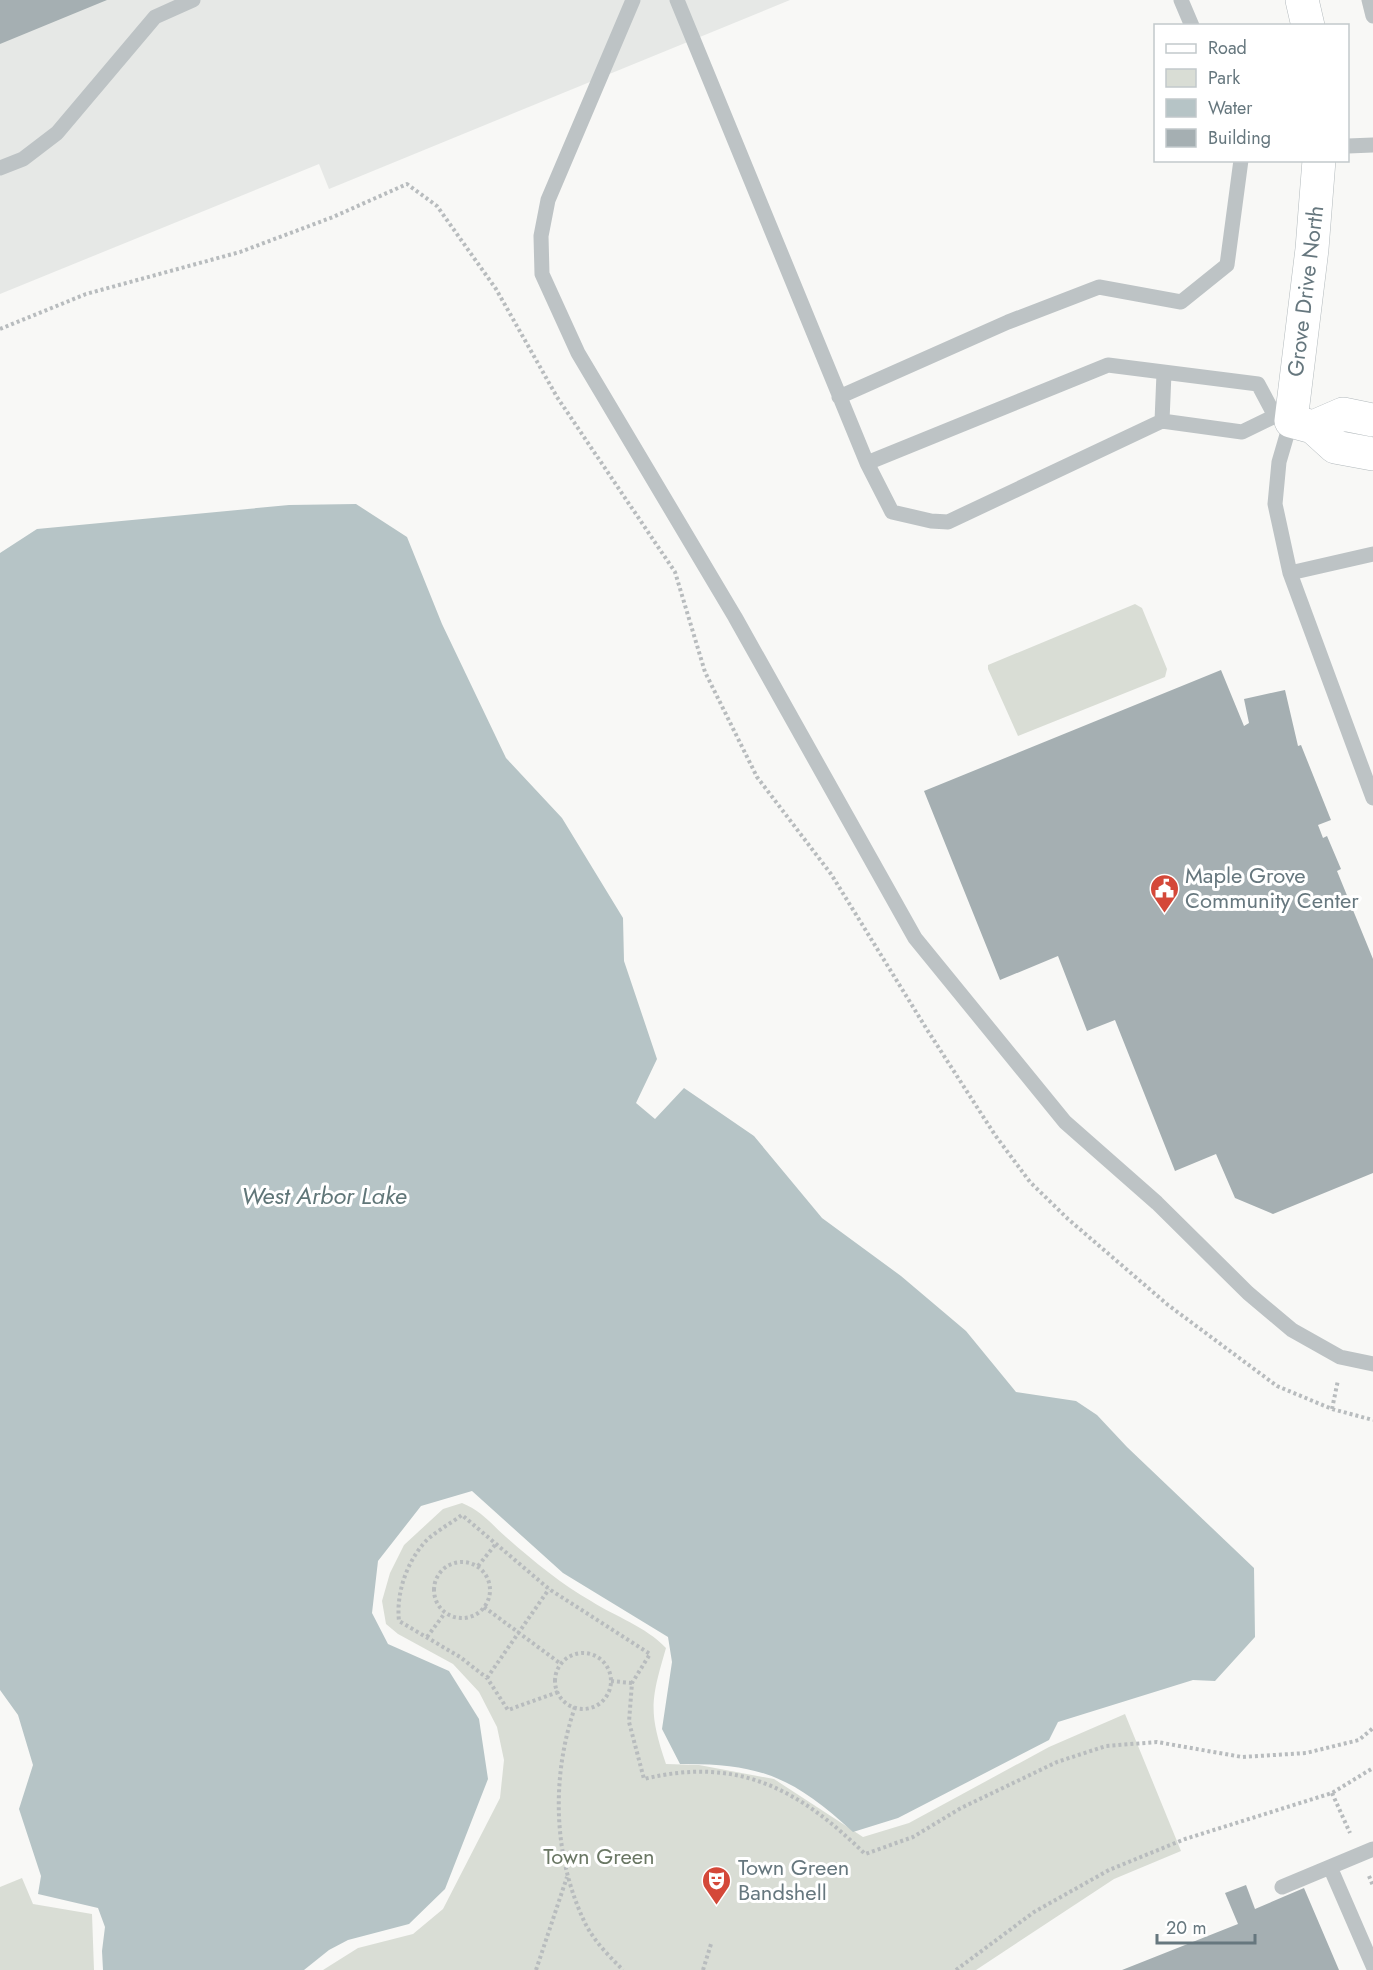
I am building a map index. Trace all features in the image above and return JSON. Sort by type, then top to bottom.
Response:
[{"type":"street","points":[[1302,0],[1308,24]]},
{"type":"street","name":"Grove Drive North","points":[[1293,422],[1319,162]]},
{"type":"street","points":[[1293,422],[1343,414],[1373,420]]},
{"type":"street","points":[[1293,422],[1335,447],[1373,454]]},
{"type":"lane","points":[[0,168],[23,159],[57,133],[155,17],[193,0]]},
{"type":"lane","points":[[633,0],[548,200],[541,236],[542,274],[578,352],[735,617],[915,938],[1065,1122],[1157,1203],[1248,1293],[1292,1330],[1320,1347],[1340,1357],[1373,1364]]},
{"type":"lane","points":[[677,0],[839,397],[867,463],[892,512],[931,521],[948,522],[1162,421],[1242,432],[1293,422]]},
{"type":"lane","points":[[1182,0],[1191,24]]},
{"type":"lane","points":[[1369,0],[1373,16]]},
{"type":"lane","points":[[1349,146],[1373,145]]},
{"type":"lane","points":[[839,397],[1008,322],[1099,287],[1181,302],[1227,265],[1241,162]]},
{"type":"lane","points":[[867,463],[1108,365],[1258,384],[1293,422]]},
{"type":"lane","points":[[1162,421],[1164,373]]},
{"type":"lane","points":[[1293,422],[1279,462],[1275,504],[1290,573],[1373,798]]},
{"type":"lane","points":[[1290,573],[1373,554]]},
{"type":"lane","points":[[1282,1887],[1366,1852]]},
{"type":"lane","points":[[1330,1867],[1373,1966]]},
{"type":"path","points":[[0,329],[86,294],[240,252],[333,217],[408,184],[437,206],[496,289],[557,397],[675,572],[705,672],[757,777],[831,874],[995,1135],[1030,1182],[1068,1220],[1168,1305],[1277,1386],[1332,1409],[1373,1420]]},
{"type":"path","points":[[558,1692],[508,1710],[487,1678],[460,1657],[399,1621],[397,1600],[408,1569],[425,1542],[462,1515],[549,1589],[650,1654],[632,1683],[629,1722],[644,1779],[678,1770],[705,1771],[758,1779],[795,1797],[827,1817],[865,1854],[913,1837],[961,1808],[1056,1762],[1106,1746],[1157,1742],[1242,1756],[1306,1753],[1359,1740],[1373,1728]]},
{"type":"path","points":[[478,1566],[495,1545]]},
{"type":"path","points":[[459,1561],[478,1566],[489,1581],[489,1599],[484,1607],[478,1614],[462,1618],[445,1613],[438,1606],[433,1587],[441,1570],[459,1561]]},
{"type":"path","points":[[487,1678],[549,1589]]},
{"type":"path","points":[[484,1607],[561,1664]]},
{"type":"path","points":[[427,1637],[445,1613]]},
{"type":"path","points":[[575,1654],[592,1654],[606,1665],[611,1681],[610,1689],[600,1704],[583,1709],[567,1704],[558,1692],[555,1677],[561,1664],[575,1654]]},
{"type":"path","points":[[611,1681],[632,1683]]},
{"type":"path","points":[[575,1707],[565,1735],[560,1765],[558,1808],[568,1876],[585,1925],[623,1970]]},
{"type":"path","points":[[956,1970],[1034,1912],[1109,1870],[1185,1839],[1332,1793],[1373,1768]]},
{"type":"path","points":[[1332,1793],[1366,1852]]},
{"type":"path","points":[[536,1970],[568,1876]]},
{"type":"path","points":[[703,1970],[711,1944]]},
{"type":"shaded area","points":[[0,0],[790,0],[329,189],[319,164],[0,294]]},
{"type":"green space","points":[[1135,604],[1142,608],[1167,669],[1165,677],[1018,736],[988,665]]},
{"type":"green space","name":"Town Green","points":[[462,1503],[481,1514],[558,1579],[601,1607],[640,1628],[666,1648],[657,1681],[654,1718],[666,1764],[699,1765],[774,1779],[863,1837],[909,1823],[1049,1747],[1125,1714],[1181,1851],[1114,1879],[976,1970],[323,1970],[358,1948],[413,1934],[443,1909],[500,1798],[504,1760],[497,1727],[479,1692],[453,1664],[398,1634],[386,1624],[382,1601],[390,1573],[404,1545],[443,1509]]},
{"type":"green space","points":[[22,1878],[33,1904],[92,1914],[94,1970],[0,1970],[0,1887]]},
{"type":"water","name":"West Arbor Lake","points":[[356,504],[407,537],[442,624],[506,758],[562,818],[623,918],[624,961],[657,1059],[636,1103],[655,1119],[684,1088],[754,1136],[822,1218],[901,1276],[966,1331],[1016,1392],[1076,1401],[1097,1415],[1127,1447],[1254,1568],[1255,1637],[1215,1681],[1193,1680],[1058,1722],[1049,1740],[898,1818],[853,1832],[812,1798],[775,1777],[733,1767],[680,1764],[662,1729],[672,1662],[668,1637],[563,1573],[472,1491],[421,1506],[378,1561],[372,1613],[388,1644],[449,1671],[479,1719],[488,1779],[445,1889],[409,1924],[348,1940],[329,1950],[304,1970],[103,1970],[102,1951],[105,1927],[98,1908],[38,1894],[41,1876],[19,1809],[33,1765],[18,1715],[0,1690],[0,553],[37,529],[289,505]]},
{"type":"building","points":[[0,0],[107,0],[0,44]]},
{"type":"building","name":"Maple Grove Community Center","points":[[1221,670],[1244,726],[1249,723],[1244,699],[1285,690],[1298,746],[1301,745],[1331,820],[1318,825],[1323,838],[1327,836],[1341,869],[1337,871],[1373,959],[1373,1173],[1273,1214],[1235,1198],[1216,1154],[1175,1171],[1115,1020],[1087,1031],[1058,956],[1000,980],[924,791]]},
{"type":"building","points":[[1246,1885],[1255,1909],[1304,1888],[1339,1970],[1122,1970],[1238,1924],[1225,1893]]},
{"type":"place","name":"Maple Grove Community Center","points":[[1164,914]]},
{"type":"place","name":"Town Green Bandshell","points":[[717,1906]]}]
